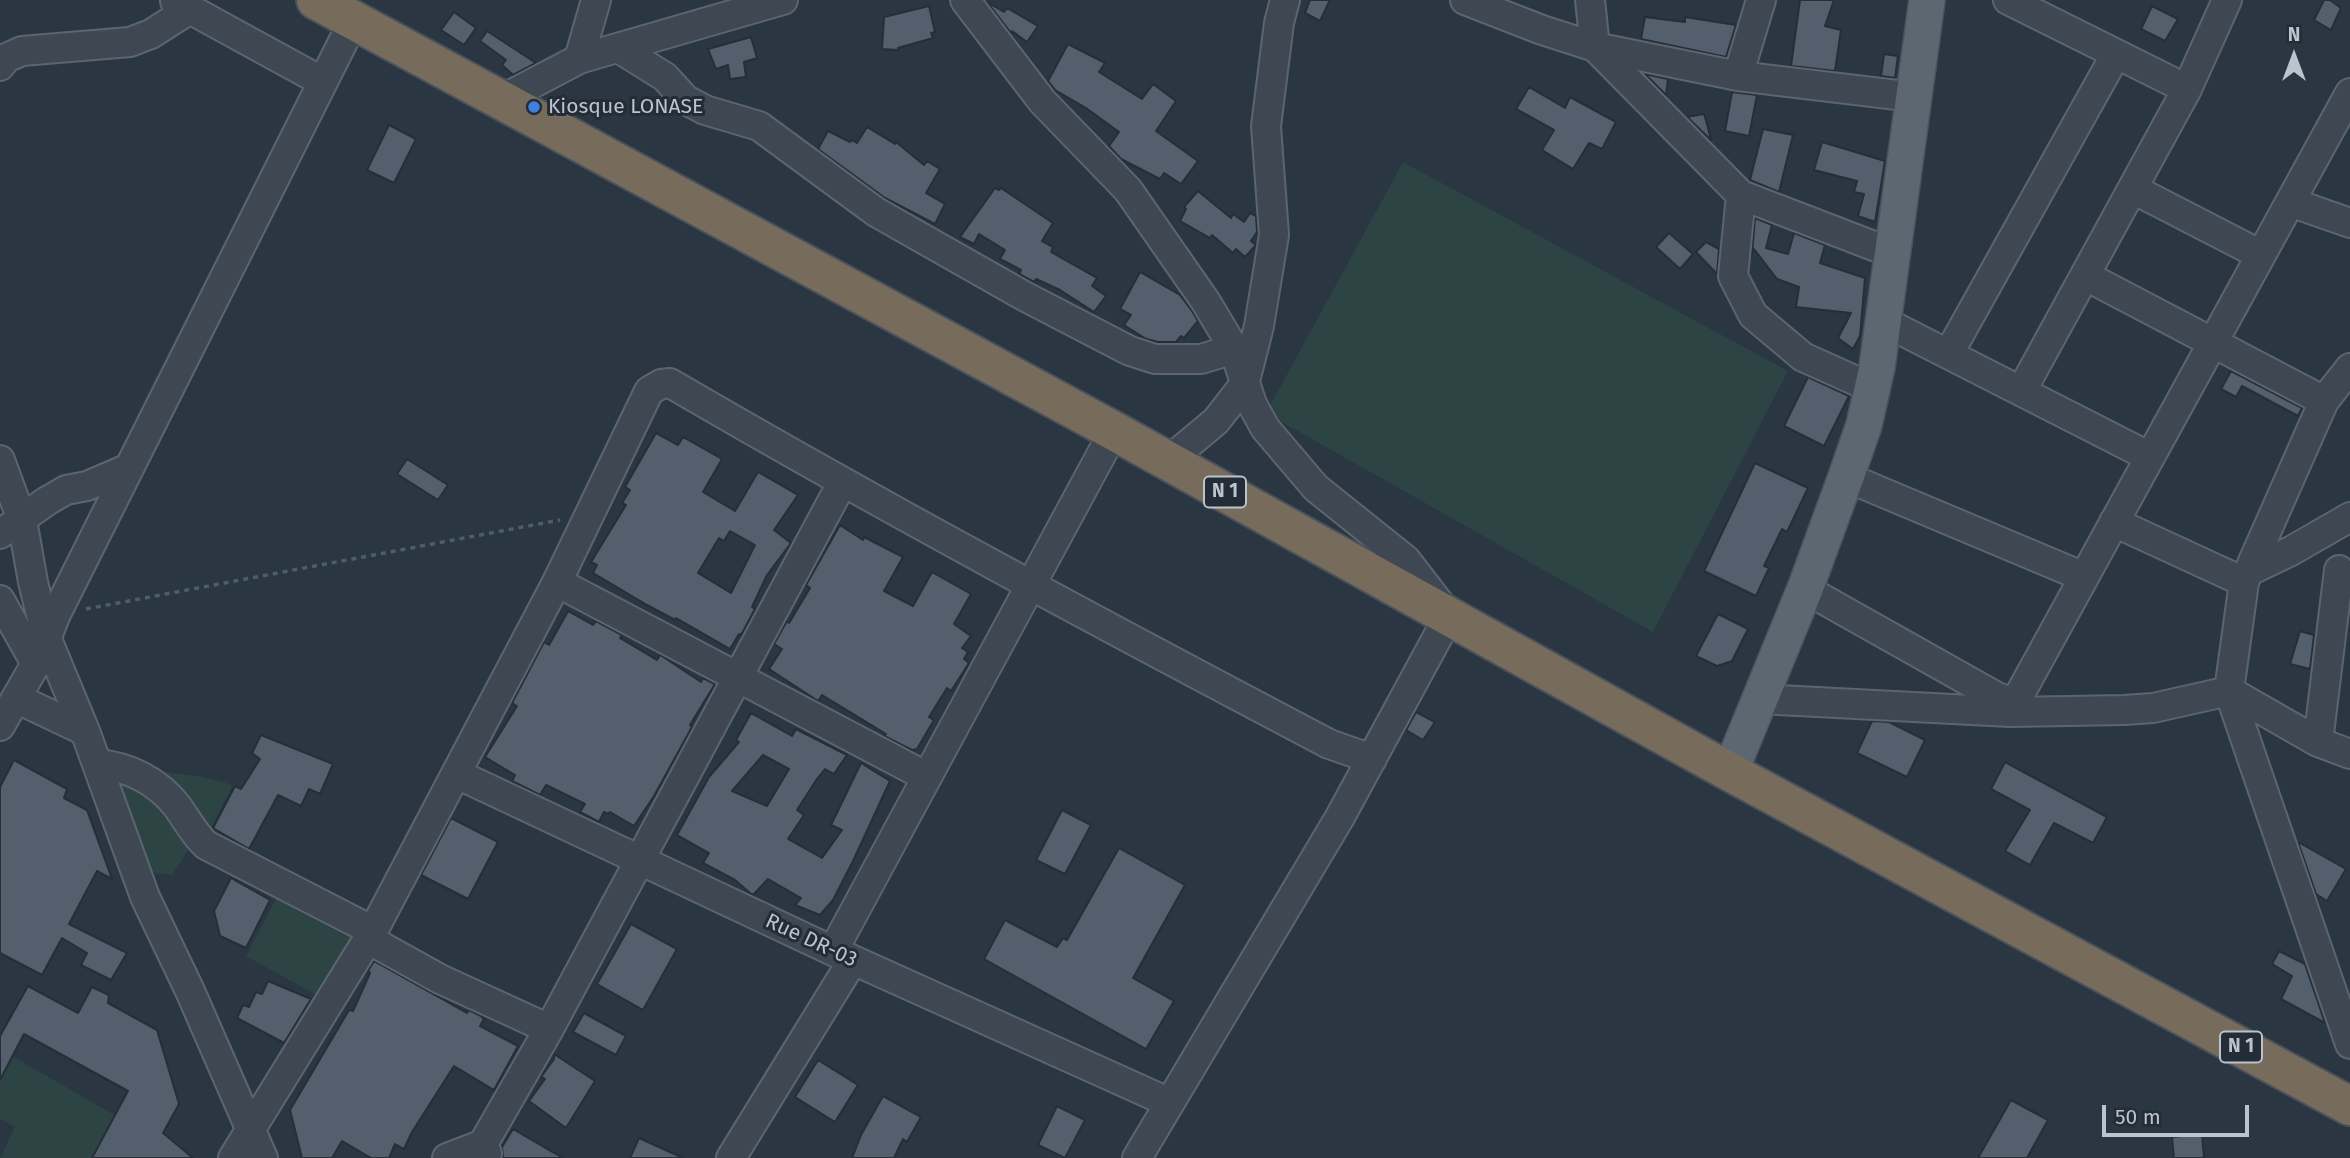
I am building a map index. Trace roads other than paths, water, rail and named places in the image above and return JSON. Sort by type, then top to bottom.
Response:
[{"type":"highway","name":"N 1","points":[[316,0],[1114,431],[1730,772],[2350,1106]]},
{"type":"main road","points":[[1730,772],[1805,589],[1864,425],[1883,321],[1927,0]]},
{"type":"street","points":[[579,60],[596,0]]},
{"type":"street","points":[[500,100],[579,60],[783,0]]},
{"type":"street","points":[[965,0],[1042,101],[1128,190],[1206,302],[1234,349],[1244,385],[1265,428],[1316,488],[1406,559],[1449,616],[1340,817],[1137,1158]]},
{"type":"street","points":[[1168,461],[1216,421],[1244,385],[1258,326],[1274,235],[1266,126],[1279,23],[1286,0]]},
{"type":"street","points":[[1465,0],[1595,47],[1738,76],[1914,97]]},
{"type":"street","points":[[1590,0],[1595,47],[1741,195],[1892,253]]},
{"type":"street","points":[[1738,76],[1761,0]]},
{"type":"street","points":[[2008,0],[2187,89]]},
{"type":"street","points":[[2022,390],[2187,89],[2227,0]]},
{"type":"street","points":[[0,66],[6,58],[22,51],[130,42],[152,34],[182,4],[323,82]]},
{"type":"street","points":[[0,726],[36,664],[129,468],[354,20]]},
{"type":"street","points":[[620,49],[665,77],[686,100],[705,110],[759,126],[877,212],[1024,296],[1130,351],[1155,359],[1201,359],[1234,349]]},
{"type":"street","points":[[1949,353],[2116,54]]},
{"type":"street","points":[[2012,708],[2350,93]]},
{"type":"street","points":[[2133,190],[2261,255]]},
{"type":"street","points":[[1741,195],[1733,276],[1752,315],[1803,357],[1872,388]]},
{"type":"street","points":[[2290,201],[2350,223]]},
{"type":"street","points":[[2086,276],[2324,401]]},
{"type":"street","points":[[1883,321],[2150,457]]},
{"type":"street","points":[[2350,368],[2324,401],[2247,577],[2229,691],[2350,1044]]},
{"type":"street","points":[[233,1158],[370,935],[557,582],[649,391],[661,384],[670,383],[842,483],[1030,586],[1329,744],[1372,759]]},
{"type":"street","points":[[731,1158],[843,956],[927,777],[1114,431]]},
{"type":"street","points":[[0,460],[11,527],[52,627],[85,731],[145,897],[251,1126],[263,1158]]},
{"type":"street","points":[[11,527],[66,490],[87,486],[129,468]]},
{"type":"street","points":[[1846,477],[2084,577]]},
{"type":"street","points":[[447,1158],[482,1154],[842,483]]},
{"type":"street","points":[[2247,577],[2350,517]]},
{"type":"street","points":[[2114,522],[2247,577]]},
{"type":"street","points":[[2291,551],[2345,572],[2318,742]]},
{"type":"street","points":[[557,582],[927,777]]},
{"type":"street","points":[[1805,589],[2012,708]]},
{"type":"street","points":[[0,600],[36,664]]},
{"type":"street","points":[[1759,699],[2012,708],[2153,708],[2229,691],[2318,742],[2350,754]]},
{"type":"street","points":[[16,698],[85,731]]},
{"type":"street","points":[[97,764],[131,771],[162,790],[196,836],[206,845],[370,935],[440,979],[549,1029]]},
{"type":"street","name":"Rue DR-03","points":[[457,774],[843,956],[1168,1102]]},
{"type":"place","name":"Kiosque LONASE","points":[[534,107]]}]
